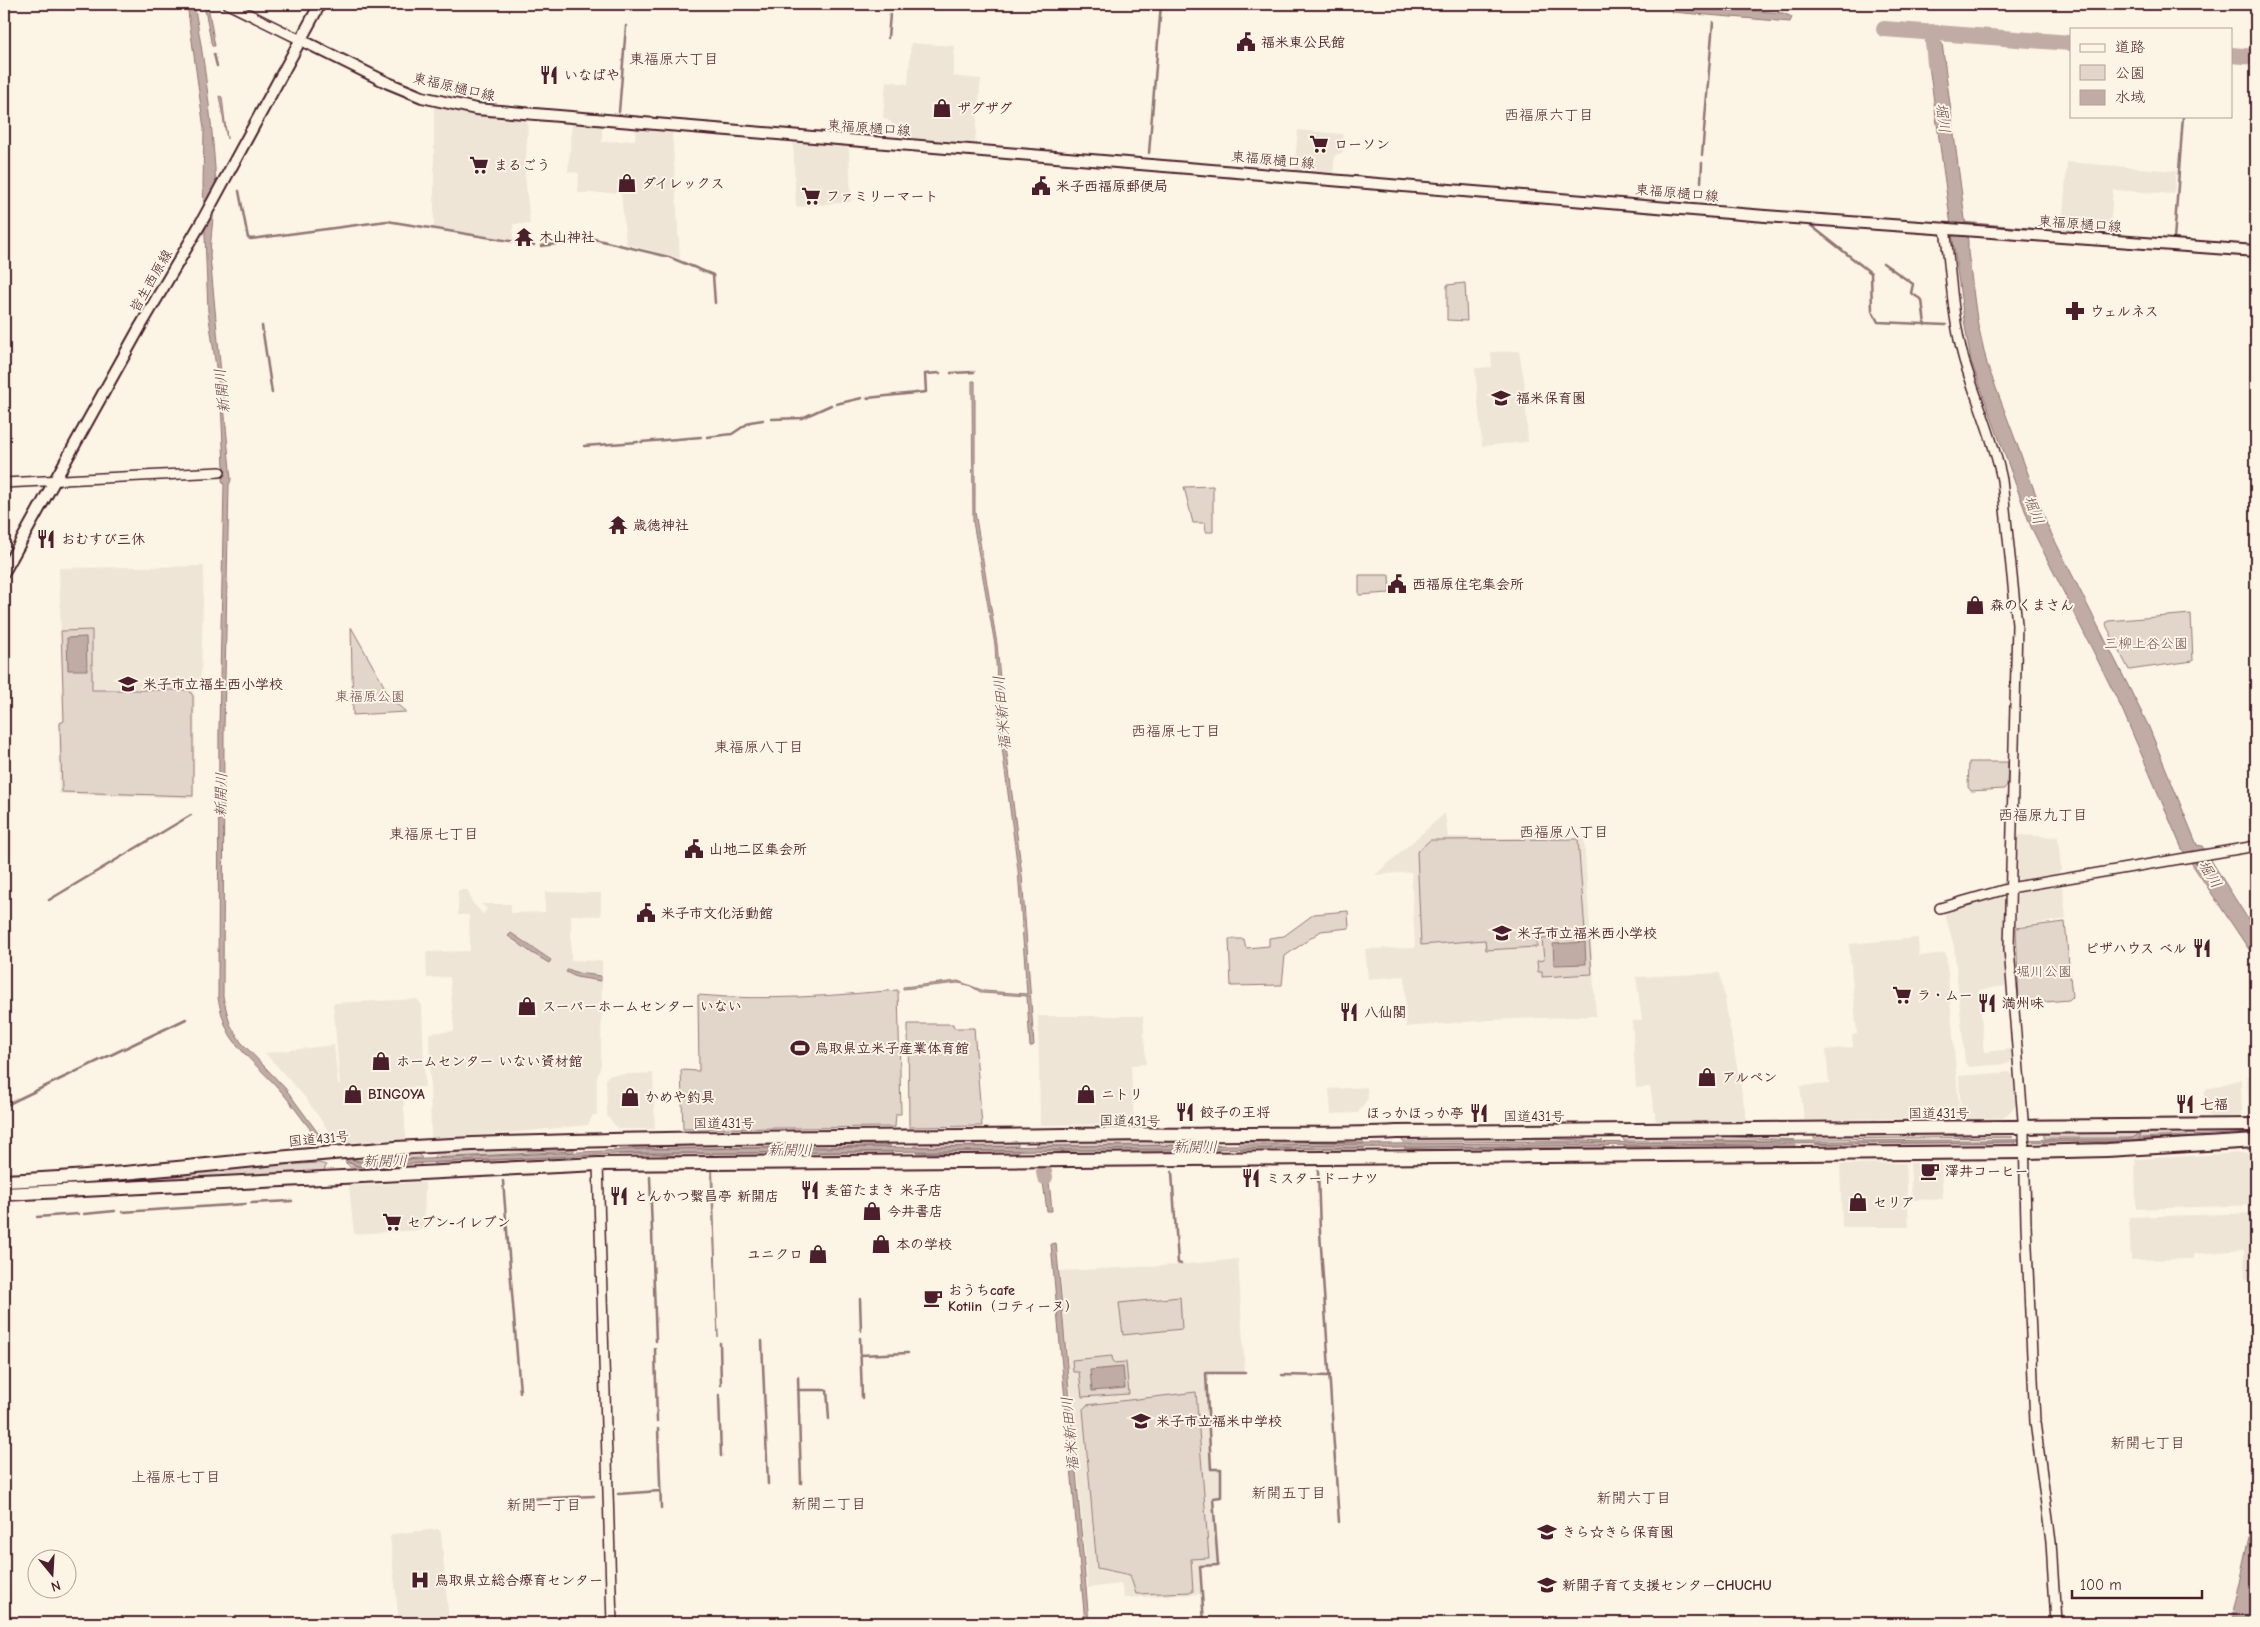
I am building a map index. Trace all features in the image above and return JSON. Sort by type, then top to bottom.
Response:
[{"type":"highway","name":"国道431号","points":[[4,1181],[110,1175],[329,1153],[615,1139],[1139,1134],[1178,1137],[1242,1134],[1364,1135],[1396,1132],[2024,1130],[2256,1125]]},
{"type":"highway","points":[[4,1194],[598,1164],[2107,1150],[2256,1141]]},
{"type":"main road","name":"皆生西原線","points":[[4,572],[204,217],[320,4]]},
{"type":"main road","name":"東福原樋口線","points":[[302,40],[396,87],[422,97],[476,109],[1766,216],[2256,251]]},
{"type":"street","points":[[228,4],[302,40]]},
{"type":"street","points":[[1947,228],[1957,330],[1964,359],[1997,459],[2006,502],[2018,624],[2009,949],[2024,1130],[2026,1225],[2035,1422],[2051,1542],[2056,1623]]},
{"type":"street","points":[[4,483],[220,472]]},
{"type":"street","points":[[1940,908],[2010,888],[2256,846]]},
{"type":"street","points":[[598,1164],[612,1623]]},
{"type":"shaded area","name":"ザグザグ","points":[[911,43],[955,46],[953,76],[981,79],[975,143],[904,138],[904,131],[883,117],[886,81],[908,84]]},
{"type":"shaded area","name":"まるごう","points":[[434,106],[457,112],[524,119],[528,124],[525,174],[530,224],[513,224],[513,241],[434,228]]},
{"type":"shaded area","name":"ダイレックス","points":[[572,123],[602,125],[602,142],[635,140],[636,128],[672,131],[680,258],[626,244],[621,193],[578,193],[579,173],[568,172]]},
{"type":"shaded area","name":"ローソン","points":[[1298,130],[1343,134],[1342,153],[1335,155],[1333,175],[1294,172]]},
{"type":"shaded area","points":[[793,141],[846,146],[849,148],[851,202],[796,207]]},
{"type":"shaded area","points":[[2067,162],[2176,171],[2174,194],[2113,190],[2110,234],[2062,230]]},
{"type":"shaded area","name":"福米保育園","points":[[1519,351],[1524,379],[1528,442],[1482,446],[1475,368],[1492,367],[1491,352]]},
{"type":"shaded area","name":"米子市立福生西小学校","points":[[204,566],[201,679],[191,690],[195,695],[194,798],[59,794],[59,722],[63,720],[59,568]]},
{"type":"shaded area","name":"米子市立福米西小学校","points":[[1445,813],[1448,837],[1584,839],[1596,1016],[1491,1020],[1406,1027],[1405,976],[1368,979],[1365,949],[1415,948],[1411,872],[1375,875]]},
{"type":"shaded area","points":[[2018,835],[2058,837],[2061,869],[2058,874],[2021,880],[2017,877]]},
{"type":"shaded area","points":[[2059,886],[2063,888],[2066,919],[2016,927],[2017,897],[2020,892]]},
{"type":"shaded area","name":"スーパーホームセンター いない","points":[[458,890],[468,890],[472,902],[483,914],[487,909],[481,904],[511,904],[511,913],[545,912],[545,892],[601,893],[601,916],[571,915],[571,960],[602,961],[602,975],[578,973],[568,968],[566,972],[576,977],[602,981],[601,1065],[597,1078],[597,1115],[593,1115],[588,1125],[431,1138],[429,1033],[454,1031],[450,977],[427,978],[426,952],[470,951],[469,915],[458,915]],"holes":[[[511,933],[551,959],[550,963],[515,943],[508,936]]]},
{"type":"shaded area","name":"ラ・ムー","points":[[2001,895],[2004,898],[2005,986],[1979,990],[1984,1052],[2011,1049],[2012,1059],[2008,1064],[1969,1067],[1965,1063],[1954,946],[1945,915],[1948,910]]},
{"type":"shaded area","name":"ラ・ムー","points":[[1918,938],[1919,956],[1946,953],[1960,1118],[1804,1120],[1800,1086],[1829,1084],[1826,1050],[1853,1047],[1852,1035],[1857,1034],[1849,944]]},
{"type":"shaded area","points":[[1720,973],[1747,1121],[1656,1121],[1650,1087],[1636,1088],[1632,1021],[1642,1020],[1636,977]]},
{"type":"shaded area","points":[[417,999],[422,1005],[425,1087],[403,1088],[406,1139],[343,1143],[330,1133],[304,1096],[265,1053],[334,1045],[338,1084],[340,1084],[333,1003]]},
{"type":"shaded area","name":"ニトリ","points":[[1038,1016],[1143,1016],[1146,1064],[1131,1065],[1134,1124],[1040,1125]]},
{"type":"shaded area","points":[[2009,1072],[2013,1075],[2016,1106],[2003,1118],[1961,1119],[1959,1076]]},
{"type":"shaded area","name":"かめや釣具","points":[[653,1073],[655,1129],[618,1129],[607,1116],[606,1079],[609,1075]]},
{"type":"shaded area","points":[[2256,1074],[2256,1116],[2249,1116],[2247,1077]]},
{"type":"shaded area","points":[[2241,1079],[2242,1116],[2212,1117],[2204,1113],[2204,1094],[2207,1089]]},
{"type":"shaded area","points":[[1367,1087],[1368,1098],[1358,1113],[1331,1114],[1329,1089]]},
{"type":"shaded area","points":[[2256,1152],[2256,1205],[2136,1209],[2135,1159]]},
{"type":"shaded area","points":[[1906,1163],[1909,1227],[1842,1227],[1840,1164]]},
{"type":"shaded area","points":[[1910,1163],[1941,1163],[1943,1199],[1912,1200]]},
{"type":"shaded area","points":[[425,1182],[424,1230],[354,1234],[349,1186]]},
{"type":"shaded area","points":[[2256,1213],[2256,1278],[2245,1279],[2244,1250],[2194,1254],[2194,1259],[2131,1260],[2129,1217]]},
{"type":"shaded area","name":"米子市立福米中学校","points":[[1238,1259],[1245,1373],[1205,1373],[1211,1469],[1221,1469],[1221,1497],[1213,1498],[1218,1564],[1200,1566],[1202,1594],[1124,1598],[1121,1584],[1088,1588],[1060,1271],[1178,1265]]},
{"type":"shaded area","name":"鳥取県立総合療育センター","points":[[438,1529],[441,1532],[449,1623],[399,1623],[390,1537],[393,1534]]},
{"type":"green space","points":[[1465,283],[1467,321],[1447,320],[1447,285]]},
{"type":"green space","points":[[1213,486],[1213,532],[1206,532],[1205,523],[1193,523],[1184,487]]},
{"type":"green space","points":[[1359,575],[1389,575],[1390,593],[1359,595]]},
{"type":"green space","name":"三柳上谷公園","points":[[2191,614],[2193,661],[2129,670],[2106,625],[2108,621]]},
{"type":"green space","name":"東福原公園","points":[[351,627],[392,700],[406,712],[353,715]]},
{"type":"green space","points":[[92,630],[92,690],[189,690],[193,696],[193,796],[62,792],[60,723],[64,721],[61,631]]},
{"type":"green space","points":[[1969,762],[2008,762],[2007,785],[2004,789],[1971,791],[1968,787]]},
{"type":"green space","points":[[1578,839],[1585,931],[1537,934],[1537,947],[1486,950],[1485,940],[1421,945],[1417,852],[1430,840]]},
{"type":"green space","points":[[1348,911],[1349,928],[1321,931],[1285,956],[1282,985],[1231,986],[1229,939],[1244,939],[1246,948],[1269,946],[1269,938],[1284,936],[1314,914]]},
{"type":"green space","name":"堀川公園","points":[[2065,922],[2072,997],[2069,1000],[2023,1004],[2019,1002],[2016,928]]},
{"type":"green space","points":[[1589,936],[1592,974],[1542,977],[1542,972],[1538,972],[1537,961],[1544,960],[1542,939]]},
{"type":"green space","name":"鳥取県立米子産業体育館","points":[[898,990],[901,1114],[896,1114],[895,1127],[683,1129],[681,1070],[699,1071],[698,995],[773,998]]},
{"type":"green space","points":[[908,1024],[953,1024],[954,1028],[974,1028],[982,1126],[909,1127]]},
{"type":"green space","points":[[2256,1131],[2256,1133],[2138,1138],[2142,1132]]},
{"type":"green space","points":[[2044,1133],[2138,1133],[2133,1138],[2044,1138]]},
{"type":"green space","points":[[1935,1134],[1973,1137],[2013,1137],[1814,1139],[1814,1135]]},
{"type":"green space","points":[[1717,1136],[1795,1140],[1624,1141],[1623,1137]]},
{"type":"green space","points":[[1522,1137],[1603,1141],[1403,1142],[1401,1138]]},
{"type":"green space","points":[[2217,1138],[2125,1145],[2044,1144],[2044,1141],[2135,1142]]},
{"type":"green space","points":[[1280,1139],[1364,1143],[1238,1143],[1240,1140]]},
{"type":"green space","points":[[1017,1140],[1018,1146],[914,1147],[918,1142]]},
{"type":"green space","points":[[1041,1140],[1140,1140],[1220,1145],[1036,1146]]},
{"type":"green space","points":[[811,1142],[891,1146],[619,1149],[618,1144]]},
{"type":"green space","points":[[2016,1142],[2014,1147],[1895,1149],[1815,1144]]},
{"type":"green space","points":[[1796,1145],[1794,1148],[1702,1150],[1663,1146],[1624,1147],[1624,1146]]},
{"type":"green space","points":[[1605,1147],[1604,1149],[1487,1152],[1404,1148]]},
{"type":"green space","points":[[1364,1148],[1364,1153],[1323,1154],[1283,1149],[1240,1149]]},
{"type":"green space","points":[[494,1149],[531,1151],[574,1149],[574,1151],[433,1158],[438,1152]]},
{"type":"green space","points":[[1038,1150],[1220,1150],[1220,1154],[1123,1155]]},
{"type":"green space","points":[[1018,1151],[1018,1156],[917,1152]]},
{"type":"green space","points":[[892,1152],[892,1156],[698,1158],[659,1154],[618,1154]]},
{"type":"green space","points":[[417,1153],[422,1158],[359,1161],[348,1157]]},
{"type":"green space","points":[[574,1156],[574,1160],[438,1167],[433,1163]]},
{"type":"green space","points":[[345,1162],[358,1166],[422,1163],[418,1167],[350,1167]]},
{"type":"green space","points":[[319,1163],[326,1165],[324,1172],[117,1183],[85,1182],[242,1167]]},
{"type":"green space","points":[[1180,1297],[1182,1329],[1123,1335],[1119,1303]]},
{"type":"green space","points":[[1112,1356],[1113,1363],[1126,1362],[1129,1394],[1082,1397],[1079,1372],[1073,1372],[1072,1360]]},
{"type":"green space","points":[[1196,1392],[1209,1558],[1191,1559],[1193,1592],[1136,1594],[1130,1575],[1097,1568],[1083,1409],[1087,1405]]},
{"type":"green space","points":[[4,1563],[8,1608],[4,1609]]},
{"type":"water","name":"新開川","points":[[187,4],[194,4],[204,65],[215,168],[210,256],[231,480],[229,485],[224,728],[223,997],[230,1024],[241,1042],[285,1088],[321,1137],[348,1158],[359,1162],[647,1149],[2126,1139],[2133,1138],[2138,1133],[2140,1134],[2138,1139],[2256,1135],[2125,1141],[712,1153],[718,1337],[710,1153],[639,1153],[358,1166],[345,1160],[323,1143],[279,1089],[237,1045],[225,1024],[218,998],[219,728],[224,485],[222,480],[224,467],[221,402],[208,311],[203,186],[204,129]]},
{"type":"water","points":[[204,5],[208,6],[215,46],[212,46]]},
{"type":"water","points":[[1670,6],[1783,13],[1792,17],[1790,22],[1672,12]]},
{"type":"water","points":[[1942,43],[1977,320],[1987,364],[2047,525],[2148,725],[2197,845],[2202,846],[2256,932],[2256,960],[2182,849],[2122,709],[2031,527],[1971,361],[1926,44]]},
{"type":"water","points":[[219,96],[222,97],[227,139]]},
{"type":"water","points":[[972,381],[975,381],[975,512],[997,644],[1005,738],[1022,875],[1034,1045],[1030,1047],[1027,996],[982,993],[970,986],[984,991],[1027,994],[1018,870],[1000,732],[995,645],[973,522]]},
{"type":"water","points":[[86,637],[87,670],[68,670],[67,638]]},
{"type":"water","points":[[511,933],[551,960],[549,963],[508,936]]},
{"type":"water","points":[[1585,942],[1586,964],[1554,965],[1553,944]]},
{"type":"water","points":[[568,969],[578,973],[601,976],[601,981],[576,977],[566,972]]},
{"type":"water","points":[[958,981],[968,985],[958,983],[903,989],[903,987]]},
{"type":"water","points":[[1049,1181],[1052,1211],[1047,1211],[1043,1182]]},
{"type":"water","points":[[1056,1243],[1089,1623],[1085,1623],[1051,1244]]},
{"type":"water","points":[[1123,1367],[1125,1388],[1092,1391],[1090,1370]]},
{"type":"water","points":[[2256,1504],[2256,1592],[2250,1623],[2230,1623]]},
{"type":"waterway","points":[[1149,153],[1161,4]]},
{"type":"waterway","points":[[888,38],[890,14]]},
{"type":"waterway","points":[[1702,155],[1713,22]]},
{"type":"waterway","points":[[619,112],[626,26]]},
{"type":"waterway","points":[[1884,29],[2070,43]]},
{"type":"waterway","name":"堀川","points":[[1932,32],[1935,64]]},
{"type":"waterway","points":[[214,54],[217,66]]},
{"type":"waterway","points":[[2232,55],[2256,57]]},
{"type":"waterway","points":[[2174,240],[2183,118]]},
{"type":"waterway","points":[[1701,182],[1702,163]]},
{"type":"waterway","points":[[239,191],[248,238],[251,239],[387,221],[534,245]]},
{"type":"waterway","points":[[1965,223],[2053,231]]},
{"type":"waterway","points":[[1809,224],[1871,273],[1872,311],[1878,322],[1946,325]]},
{"type":"waterway","points":[[541,246],[594,239],[669,257],[713,275],[715,303]]},
{"type":"waterway","points":[[1883,263],[1913,284],[1911,293],[1922,300],[1925,325]]},
{"type":"waterway","points":[[262,326],[272,393]]},
{"type":"waterway","points":[[951,373],[974,372]]},
{"type":"waterway","points":[[867,398],[926,392],[925,374],[940,373]]},
{"type":"waterway","points":[[836,404],[862,398]]},
{"type":"waterway","points":[[772,419],[802,418],[831,405]]},
{"type":"waterway","points":[[707,437],[732,434],[750,422],[763,420]]},
{"type":"waterway","points":[[641,442],[701,437]]},
{"type":"waterway","points":[[584,446],[638,442]]},
{"type":"waterway","points":[[49,900],[191,815]]},
{"type":"waterway","points":[[4,1106],[186,1019]]},
{"type":"waterway","points":[[1318,1171],[1320,1232],[1339,1522]]},
{"type":"waterway","name":"福米新田川","points":[[1044,1172],[1045,1177]]},
{"type":"waterway","points":[[1172,1172],[1178,1263],[1181,1264]]},
{"type":"waterway","points":[[650,1177],[656,1341]]},
{"type":"waterway","points":[[503,1181],[520,1392]]},
{"type":"waterway","points":[[251,1203],[292,1201]]},
{"type":"waterway","points":[[122,1212],[246,1204]]},
{"type":"waterway","points":[[84,1214],[115,1211]]},
{"type":"waterway","points":[[37,1217],[78,1214]]},
{"type":"waterway","points":[[860,1299],[861,1331]]},
{"type":"waterway","points":[[860,1338],[862,1398]]},
{"type":"waterway","points":[[762,1341],[768,1484]]},
{"type":"waterway","points":[[720,1343],[721,1385]]},
{"type":"waterway","points":[[655,1349],[657,1421]]},
{"type":"waterway","points":[[860,1355],[908,1353]]},
{"type":"waterway","points":[[1204,1623],[1200,1566],[1218,1565],[1213,1498],[1221,1497],[1221,1469],[1211,1469],[1206,1373],[1245,1373]]},
{"type":"waterway","points":[[1282,1375],[1330,1376]]},
{"type":"waterway","points":[[798,1377],[801,1483]]},
{"type":"waterway","points":[[798,1390],[827,1390],[829,1419]]},
{"type":"waterway","points":[[719,1395],[721,1456]]},
{"type":"waterway","points":[[658,1429],[661,1508]]},
{"type":"waterway","points":[[4,1449],[5,1489]]},
{"type":"waterway","points":[[618,1494],[660,1491]]},
{"type":"waterway","points":[[525,1499],[594,1496]]},
{"type":"waterway","points":[[5,1497],[7,1555]]},
{"type":"waterway","points":[[6,1563],[9,1623]]},
{"type":"place","name":"福米東公民館","points":[[1246,42]]},
{"type":"place","name":"いなばや","points":[[549,75]]},
{"type":"place","name":"ザグザグ","points":[[942,108]]},
{"type":"place","name":"ローソン","points":[[1319,144]]},
{"type":"place","name":"まるごう","points":[[479,165]]},
{"type":"place","name":"ダイレックス","points":[[627,183]]},
{"type":"place","name":"米子西福原郵便局","points":[[1041,186]]},
{"type":"place","name":"ファミリーマート","points":[[811,196]]},
{"type":"place","name":"木山神社","points":[[524,237]]},
{"type":"place","name":"ウェルネス","points":[[2075,311]]},
{"type":"place","name":"福米保育園","points":[[1501,398]]},
{"type":"place","name":"歳徳神社","points":[[618,525]]},
{"type":"place","name":"おむすび三休","points":[[46,539]]},
{"type":"place","name":"西福原住宅集会所","points":[[1397,584]]},
{"type":"place","name":"森のくまさん","points":[[1975,605]]},
{"type":"place","name":"米子市立福生西小学校","points":[[128,684]]},
{"type":"place","name":"山地二区集会所","points":[[694,849]]},
{"type":"place","name":"米子市文化活動館","points":[[646,913]]},
{"type":"place","name":"米子市立福米西小学校","points":[[1502,933]]},
{"type":"place","name":"ピザハウス ベル","points":[[2202,948]]},
{"type":"place","name":"ラ・ムー","points":[[1902,995]]},
{"type":"place","name":"満州味","points":[[1987,1003]]},
{"type":"place","name":"スーパーホームセンター いない","points":[[527,1006]]},
{"type":"place","name":"八仙閣","points":[[1349,1012]]},
{"type":"place","name":"鳥取県立米子産業体育館","points":[[800,1048]]},
{"type":"place","name":"ホームセンター いない資材館","points":[[381,1061]]},
{"type":"place","name":"アルペン","points":[[1707,1077]]},
{"type":"place","name":"BINGOYA","points":[[353,1094]]},
{"type":"place","name":"ニトリ","points":[[1086,1094]]},
{"type":"place","name":"かめや釣具","points":[[630,1097]]},
{"type":"place","name":"七福","points":[[2185,1104]]},
{"type":"place","name":"餃子の王将","points":[[1185,1112]]},
{"type":"place","name":"ほっかほっか亭","points":[[1479,1113]]},
{"type":"place","name":"澤井コーヒー","points":[[1930,1171]]},
{"type":"place","name":"ミスタードーナツ","points":[[1251,1178]]},
{"type":"place","name":"麦笛たまき 米子店","points":[[810,1190]]},
{"type":"place","name":"とんかつ繫昌亭 新開店","points":[[619,1196]]},
{"type":"place","name":"セリア","points":[[1858,1202]]},
{"type":"place","name":"今井書店","points":[[872,1211]]},
{"type":"place","name":"セブン-イレブン","points":[[392,1222]]},
{"type":"place","name":"本の学校","points":[[881,1244]]},
{"type":"place","name":"ユニクロ","points":[[818,1254]]},
{"type":"place","name":"おうちcafe Kotiin（コティーヌ）","points":[[933,1298]]},
{"type":"place","name":"米子市立福米中学校","points":[[1141,1421]]},
{"type":"place","name":"きら☆きら保育園","points":[[1547,1532]]},
{"type":"place","name":"鳥取県立総合療育センター","points":[[420,1580]]},
{"type":"place","name":"新開子育て支援センターCHUCHU","points":[[1547,1585]]},
{"type":"district","name":"東福原六丁目","points":[[674,59]]},
{"type":"district","name":"西福原六丁目","points":[[1549,115]]},
{"type":"district","name":"西福原七丁目","points":[[1176,731]]},
{"type":"district","name":"東福原八丁目","points":[[759,747]]},
{"type":"district","name":"西福原九丁目","points":[[2043,815]]},
{"type":"district","name":"西福原八丁目","points":[[1564,832]]},
{"type":"district","name":"東福原七丁目","points":[[434,834]]},
{"type":"district","name":"新開七丁目","points":[[2148,1443]]},
{"type":"district","name":"上福原七丁目","points":[[176,1477]]},
{"type":"district","name":"新開五丁目","points":[[1289,1493]]},
{"type":"district","name":"新開六丁目","points":[[1634,1498]]},
{"type":"district","name":"新開二丁目","points":[[829,1504]]},
{"type":"district","name":"新開一丁目","points":[[544,1505]]}]
